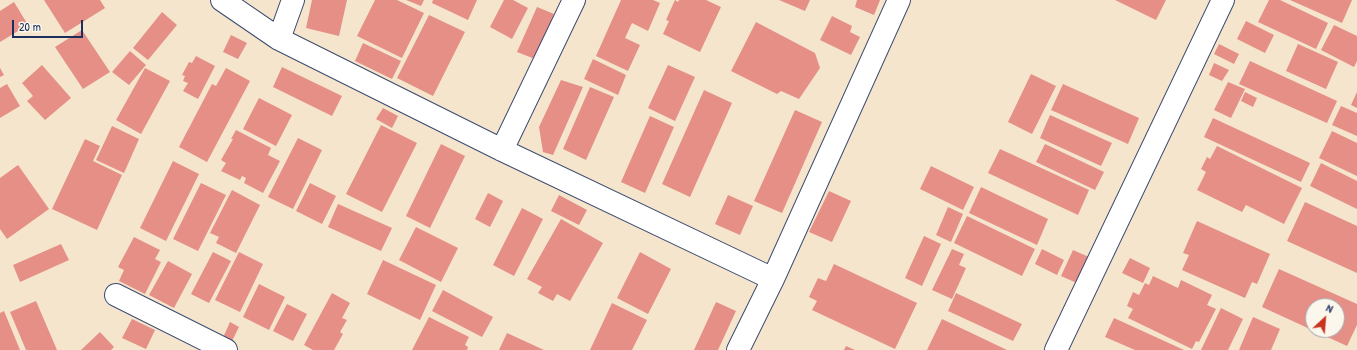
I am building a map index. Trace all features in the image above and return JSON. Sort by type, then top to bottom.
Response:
[{"type":"street","points":[[222,0],[279,39],[502,150],[773,279]]},
{"type":"street","points":[[279,39],[293,0]]},
{"type":"street","points":[[502,150],[574,0]]},
{"type":"street","points":[[738,350],[773,279],[899,0]]},
{"type":"street","points":[[1056,350],[1223,0]]},
{"type":"street","points":[[116,295],[226,350]]},
{"type":"building","points":[[44,0],[100,0],[105,8],[65,33]]},
{"type":"building","points":[[312,0],[347,0],[339,36],[306,28]]},
{"type":"building","points":[[375,0],[397,0],[424,13],[402,58],[357,36]]},
{"type":"building","points":[[406,0],[424,0],[421,6]]},
{"type":"building","points":[[433,0],[477,0],[468,20],[432,3]]},
{"type":"building","points":[[504,0],[513,0],[528,8],[512,39],[490,27]]},
{"type":"building","points":[[621,0],[653,0],[660,3],[648,31],[632,23],[625,38],[640,45],[628,71],[596,56]]},
{"type":"building","points":[[675,0],[678,2],[679,0],[706,0],[721,7],[700,52],[663,34],[669,21],[666,20]]},
{"type":"building","points":[[779,0],[810,0],[805,11]]},
{"type":"building","points":[[857,0],[880,0],[874,15],[855,7]]},
{"type":"building","points":[[1115,0],[1166,0],[1156,20]]},
{"type":"building","points":[[1269,0],[1280,0],[1328,23],[1316,49],[1258,22]]},
{"type":"building","points":[[1290,0],[1352,0],[1342,23]]},
{"type":"building","points":[[14,2],[28,25],[0,42],[0,11]]},
{"type":"building","points":[[537,7],[554,14],[535,59],[517,52]]},
{"type":"building","points":[[162,12],[177,25],[148,60],[133,48]]},
{"type":"building","points":[[429,15],[465,32],[433,96],[397,78]]},
{"type":"building","points":[[832,16],[852,26],[850,32],[860,37],[851,55],[820,40]]},
{"type":"building","points":[[1246,21],[1274,35],[1265,53],[1237,39]]},
{"type":"building","points":[[756,22],[815,53],[820,68],[799,99],[781,91],[777,94],[731,71]]},
{"type":"building","points":[[1334,25],[1357,36],[1357,61],[1354,67],[1321,50]]},
{"type":"building","points":[[82,30],[110,72],[83,89],[55,47]]},
{"type":"building","points":[[231,35],[247,43],[238,59],[223,52]]},
{"type":"building","points":[[363,43],[401,61],[392,79],[355,61]]},
{"type":"building","points":[[1219,44],[1239,54],[1234,64],[1214,54]]},
{"type":"building","points":[[1298,44],[1338,62],[1326,89],[1286,71]]},
{"type":"building","points":[[130,51],[146,65],[129,85],[112,72]]},
{"type":"building","points":[[196,56],[215,66],[198,99],[183,91],[188,83],[183,81],[185,76],[182,75],[189,62],[192,63]]},
{"type":"building","points":[[593,59],[626,75],[618,95],[584,79]]},
{"type":"building","points":[[1250,61],[1337,101],[1327,123],[1239,84]]},
{"type":"building","points":[[1214,63],[1229,70],[1222,81],[1209,75]]},
{"type":"building","points":[[42,65],[71,98],[45,120],[27,101],[33,96],[22,83]]},
{"type":"building","points":[[668,65],[695,77],[675,121],[648,108]]},
{"type":"building","points":[[282,67],[342,96],[332,116],[273,87]]},
{"type":"building","points":[[0,68],[4,75],[0,77]]},
{"type":"building","points":[[145,68],[170,81],[141,134],[116,120]]},
{"type":"building","points":[[226,68],[250,81],[207,162],[179,147],[212,84],[216,86]]},
{"type":"building","points":[[1031,74],[1056,86],[1032,134],[1008,122]]},
{"type":"building","points":[[561,80],[583,87],[553,155],[543,152],[539,127]]},
{"type":"building","points":[[1228,82],[1245,89],[1231,118],[1214,110]]},
{"type":"building","points":[[7,84],[20,106],[0,118],[0,88]]},
{"type":"building","points":[[1063,84],[1139,118],[1128,144],[1051,110]]},
{"type":"building","points":[[590,87],[614,97],[586,160],[563,149]]},
{"type":"building","points":[[704,90],[732,103],[690,197],[662,184]]},
{"type":"building","points":[[1245,92],[1257,98],[1253,107],[1241,101]]},
{"type":"building","points":[[1357,92],[1357,108],[1351,105]]},
{"type":"building","points":[[259,98],[292,115],[276,146],[243,129]]},
{"type":"building","points":[[1341,106],[1357,113],[1357,136],[1332,125]]},
{"type":"building","points":[[383,108],[398,116],[392,128],[376,119]]},
{"type":"building","points":[[795,110],[822,122],[782,213],[754,201]]},
{"type":"building","points":[[1050,115],[1112,143],[1101,166],[1040,138]]},
{"type":"building","points":[[650,116],[674,127],[645,193],[621,182]]},
{"type":"building","points":[[1213,118],[1310,163],[1301,182],[1204,137]]},
{"type":"building","points":[[381,125],[417,143],[382,212],[346,194]]},
{"type":"building","points":[[112,126],[139,139],[124,173],[96,160]]},
{"type":"building","points":[[236,130],[271,148],[268,155],[280,161],[263,193],[244,183],[246,178],[242,176],[240,180],[221,171],[226,163],[221,160],[233,139],[231,139]]},
{"type":"building","points":[[1332,131],[1357,143],[1357,176],[1319,158]]},
{"type":"building","points":[[298,138],[322,150],[293,209],[268,197]]},
{"type":"building","points":[[85,139],[100,146],[93,161],[122,175],[97,230],[52,209]]},
{"type":"building","points":[[441,144],[465,156],[430,228],[406,216]]},
{"type":"building","points":[[1045,144],[1104,172],[1095,190],[1036,162]]},
{"type":"building","points":[[1217,146],[1302,188],[1284,224],[1246,205],[1242,212],[1197,190],[1206,172],[1201,169],[1207,157],[1210,159]]},
{"type":"building","points":[[1000,149],[1089,190],[1078,215],[988,173]]},
{"type":"building","points":[[173,161],[199,174],[166,241],[140,228]]},
{"type":"building","points":[[1321,163],[1357,181],[1357,209],[1310,186]]},
{"type":"building","points":[[18,165],[49,209],[7,239],[0,229],[0,178]]},
{"type":"building","points":[[931,166],[974,187],[963,210],[920,189]]},
{"type":"building","points":[[201,183],[226,195],[198,251],[173,239]]},
{"type":"building","points":[[310,183],[336,196],[322,224],[296,211]]},
{"type":"building","points":[[981,187],[1048,219],[1037,245],[969,213]]},
{"type":"building","points":[[232,190],[260,205],[236,253],[216,243],[219,237],[210,233]]},
{"type":"building","points":[[829,191],[851,201],[832,242],[809,232]]},
{"type":"building","points":[[488,193],[503,201],[490,227],[475,219]]},
{"type":"building","points":[[559,195],[587,210],[579,225],[551,211]]},
{"type":"building","points":[[728,195],[753,206],[740,235],[715,224]]},
{"type":"building","points":[[1305,202],[1357,226],[1357,273],[1287,241]]},
{"type":"building","points":[[338,204],[392,228],[381,251],[328,227]]},
{"type":"building","points":[[948,207],[963,214],[951,242],[936,235]]},
{"type":"building","points":[[522,208],[543,219],[514,276],[493,265]]},
{"type":"building","points":[[967,216],[1035,249],[1022,276],[954,243]]},
{"type":"building","points":[[561,219],[603,243],[570,301],[557,294],[553,301],[538,293],[542,287],[527,279]]},
{"type":"building","points":[[1197,221],[1270,254],[1257,284],[1252,282],[1245,298],[1182,270],[1189,255],[1183,253]]},
{"type":"building","points":[[416,227],[458,248],[441,282],[399,260]]},
{"type":"building","points":[[924,236],[941,244],[922,286],[905,278]]},
{"type":"building","points":[[134,237],[160,250],[155,259],[161,262],[145,294],[119,281],[124,270],[118,267]]},
{"type":"building","points":[[61,244],[69,260],[20,282],[13,265]]},
{"type":"building","points":[[952,249],[964,254],[959,265],[966,268],[952,299],[932,290]]},
{"type":"building","points":[[1042,249],[1064,260],[1057,275],[1035,264]]},
{"type":"building","points":[[1073,250],[1091,258],[1079,284],[1061,276]]},
{"type":"building","points":[[213,252],[231,261],[209,303],[191,294]]},
{"type":"building","points":[[239,252],[263,264],[240,312],[215,300]]},
{"type":"building","points":[[640,252],[671,269],[648,314],[617,298]]},
{"type":"building","points":[[1130,258],[1150,268],[1143,283],[1122,273]]},
{"type":"building","points":[[383,260],[436,285],[420,320],[367,294]]},
{"type":"building","points":[[168,261],[192,274],[174,308],[149,295]]},
{"type":"building","points":[[834,264],[917,303],[895,349],[812,310],[817,301],[809,297],[818,278],[826,281]]},
{"type":"building","points":[[1279,269],[1344,298],[1305,298],[1305,327],[1262,307]]},
{"type":"building","points":[[1153,276],[1178,288],[1181,280],[1212,295],[1207,305],[1216,309],[1199,342],[1196,341],[1192,349],[1128,318],[1133,309],[1127,306],[1133,292],[1139,295],[1145,283],[1149,285]]},
{"type":"building","points":[[259,284],[285,297],[269,330],[243,317]]},
{"type":"building","points":[[443,290],[493,317],[482,337],[432,311]]},
{"type":"building","points":[[332,293],[350,303],[342,318],[347,320],[340,332],[343,334],[334,350],[313,350],[304,345]]},
{"type":"building","points":[[956,293],[1022,324],[1013,341],[948,311]]},
{"type":"building","points":[[1345,299],[1357,304],[1357,325],[1347,346],[1330,338],[1345,338]]},
{"type":"building","points":[[36,301],[57,350],[26,350],[10,312]]},
{"type":"building","points":[[716,302],[736,311],[718,350],[694,350]]},
{"type":"building","points":[[612,303],[647,320],[632,350],[590,350]]},
{"type":"building","points":[[287,304],[307,314],[293,341],[273,331]]},
{"type":"building","points":[[1221,308],[1243,319],[1228,350],[1201,350]]},
{"type":"building","points":[[4,311],[20,350],[0,350],[0,313]]},
{"type":"building","points":[[429,317],[469,337],[465,345],[468,347],[467,350],[412,350]]},
{"type":"building","points":[[1253,317],[1280,329],[1271,350],[1239,350]]},
{"type":"building","points":[[1114,318],[1184,350],[1135,350],[1105,337]]},
{"type":"building","points":[[132,319],[155,330],[146,349],[122,338]]},
{"type":"building","points":[[942,319],[1007,350],[927,350]]},
{"type":"building","points":[[230,322],[239,327],[230,345],[222,340]]},
{"type":"building","points":[[100,332],[114,347],[111,350],[81,350]]},
{"type":"building","points":[[507,333],[544,350],[499,350]]},
{"type":"building","points":[[846,346],[855,350],[844,350]]}]
